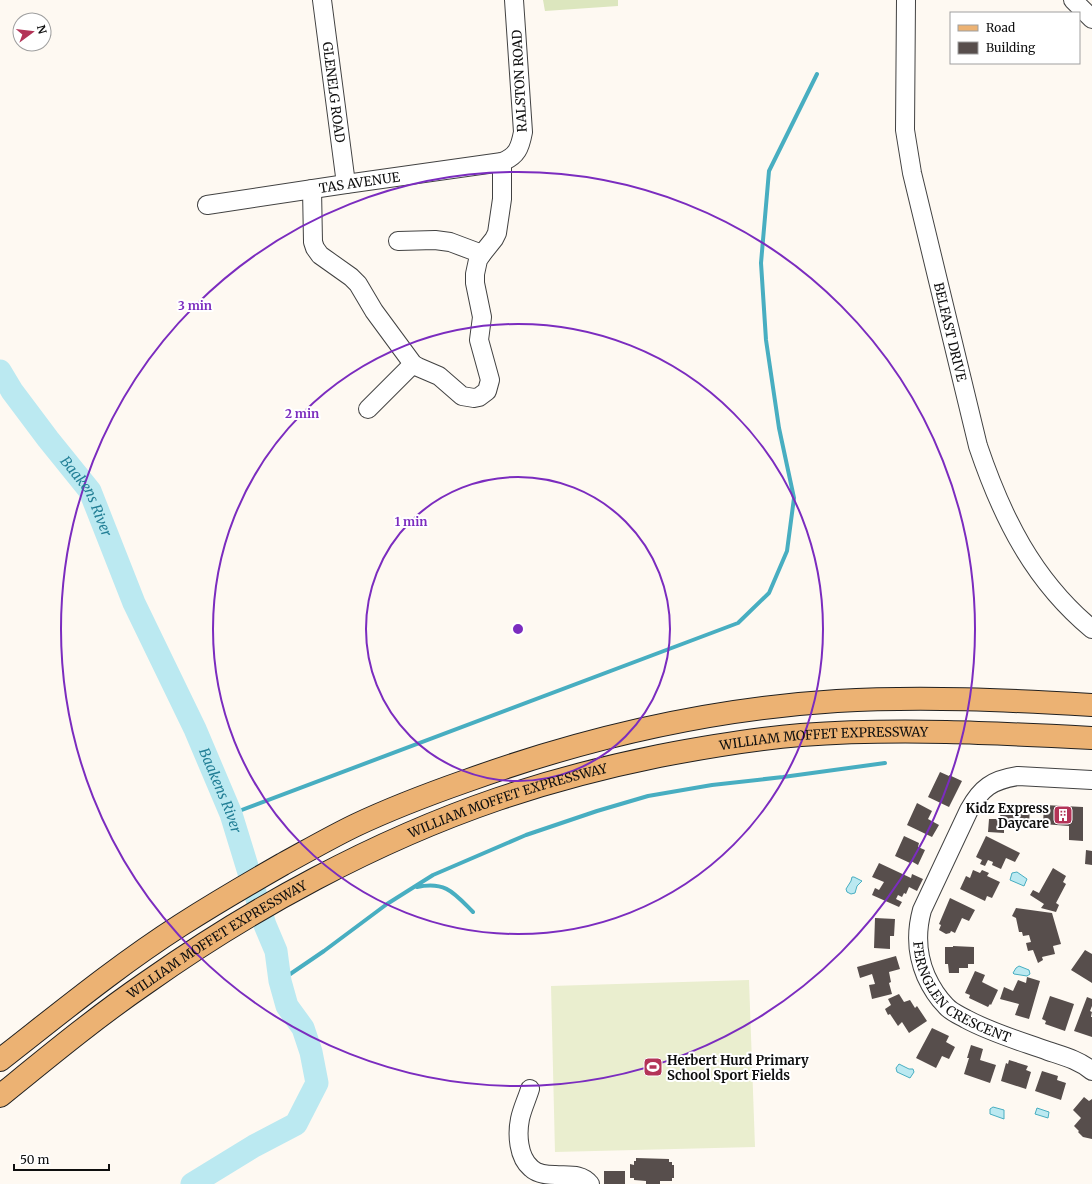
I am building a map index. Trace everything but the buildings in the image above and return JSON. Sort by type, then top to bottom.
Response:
[{"type":"main road","points":[[0,1060],[120,967],[180,925],[246,885],[356,825],[421,797],[542,754],[690,719],[783,706],[835,701],[875,699],[975,699],[1092,706]]},
{"type":"main road","name":"WILLIAM MOFFET EXPRESSWAY","points":[[0,1096],[90,1024],[144,984],[196,949],[258,911],[324,875],[393,841],[435,823],[497,800],[555,781],[634,761],[690,750],[799,735],[875,731],[1013,734],[1092,738]]},
{"type":"street","name":"GLENELG ROAD","points":[[322,0],[346,184]]},
{"type":"street","name":"RALSTON ROAD","points":[[507,160],[521,144],[524,132],[514,0]]},
{"type":"street","name":"BELFAST DRIVE","points":[[906,0],[905,130],[908,150],[912,173],[978,446],[990,482],[1009,525],[1026,553],[1048,585],[1078,618],[1092,629]]},
{"type":"street","points":[[1073,0],[1092,19]]},
{"type":"street","name":"TAS AVENUE","points":[[207,205],[507,160]]},
{"type":"street","points":[[312,189],[313,242],[317,252],[351,277],[358,284],[374,311],[413,364],[439,376],[462,396],[474,398],[479,397],[487,391],[490,380],[479,344],[482,317],[475,283],[476,266],[482,254],[497,233],[507,160]]},
{"type":"street","points":[[398,241],[435,240],[450,242],[482,254]]},
{"type":"street","points":[[368,409],[413,364]]},
{"type":"street","name":"FERNGLEN CRESCENT","points":[[1092,780],[1018,776],[1006,778],[986,787],[974,800],[922,910],[918,924],[918,937],[919,952],[923,969],[930,986],[946,1007],[981,1027],[1075,1060],[1092,1071]]},
{"type":"street","points":[[530,1089],[520,1118],[519,1129],[522,1153],[525,1160],[531,1168],[538,1172],[582,1177],[590,1184]]},
{"type":"green space","points":[[543,0],[618,0],[618,6],[545,11]]},
{"type":"green space","name":"Herbert Hurd Primary School Sport Fields","points":[[749,980],[755,1147],[555,1152],[551,986]]},
{"type":"water","points":[[1017,872],[1027,879],[1024,886],[1010,880],[1012,873]]},
{"type":"water","points":[[852,877],[862,881],[857,886],[855,893],[851,894],[847,892],[846,889]]},
{"type":"water","points":[[1019,966],[1029,970],[1030,974],[1027,976],[1014,974],[1013,973],[1016,968]]},
{"type":"water","points":[[899,1064],[909,1069],[913,1069],[914,1072],[910,1078],[897,1072],[896,1068]]},
{"type":"water","points":[[993,1107],[1004,1110],[1004,1119],[990,1114],[990,1109]]},
{"type":"water","points":[[1037,1108],[1049,1112],[1048,1118],[1035,1114]]},
{"type":"waterway","points":[[231,814],[738,623],[769,593],[787,551],[794,498],[779,428],[766,340],[761,263],[769,171],[817,74]]},
{"type":"waterway","name":"Baakens River","points":[[0,371],[12,391],[90,491],[134,603],[195,729],[231,814],[265,925],[276,951],[280,981],[287,1006],[303,1028],[311,1052],[317,1083],[296,1124],[254,1146],[192,1184]]},
{"type":"waterway","points":[[280,981],[324,951],[387,904],[433,875],[526,835],[597,811],[648,796],[712,785],[885,763]]},
{"type":"waterway","points":[[417,887],[435,886],[449,890],[473,912]]},
{"type":"place","name":"Kidz Express Daycare","points":[[1063,815]]},
{"type":"place","name":"Herbert Hurd Primary School Sport Fields","points":[[653,1067]]}]
